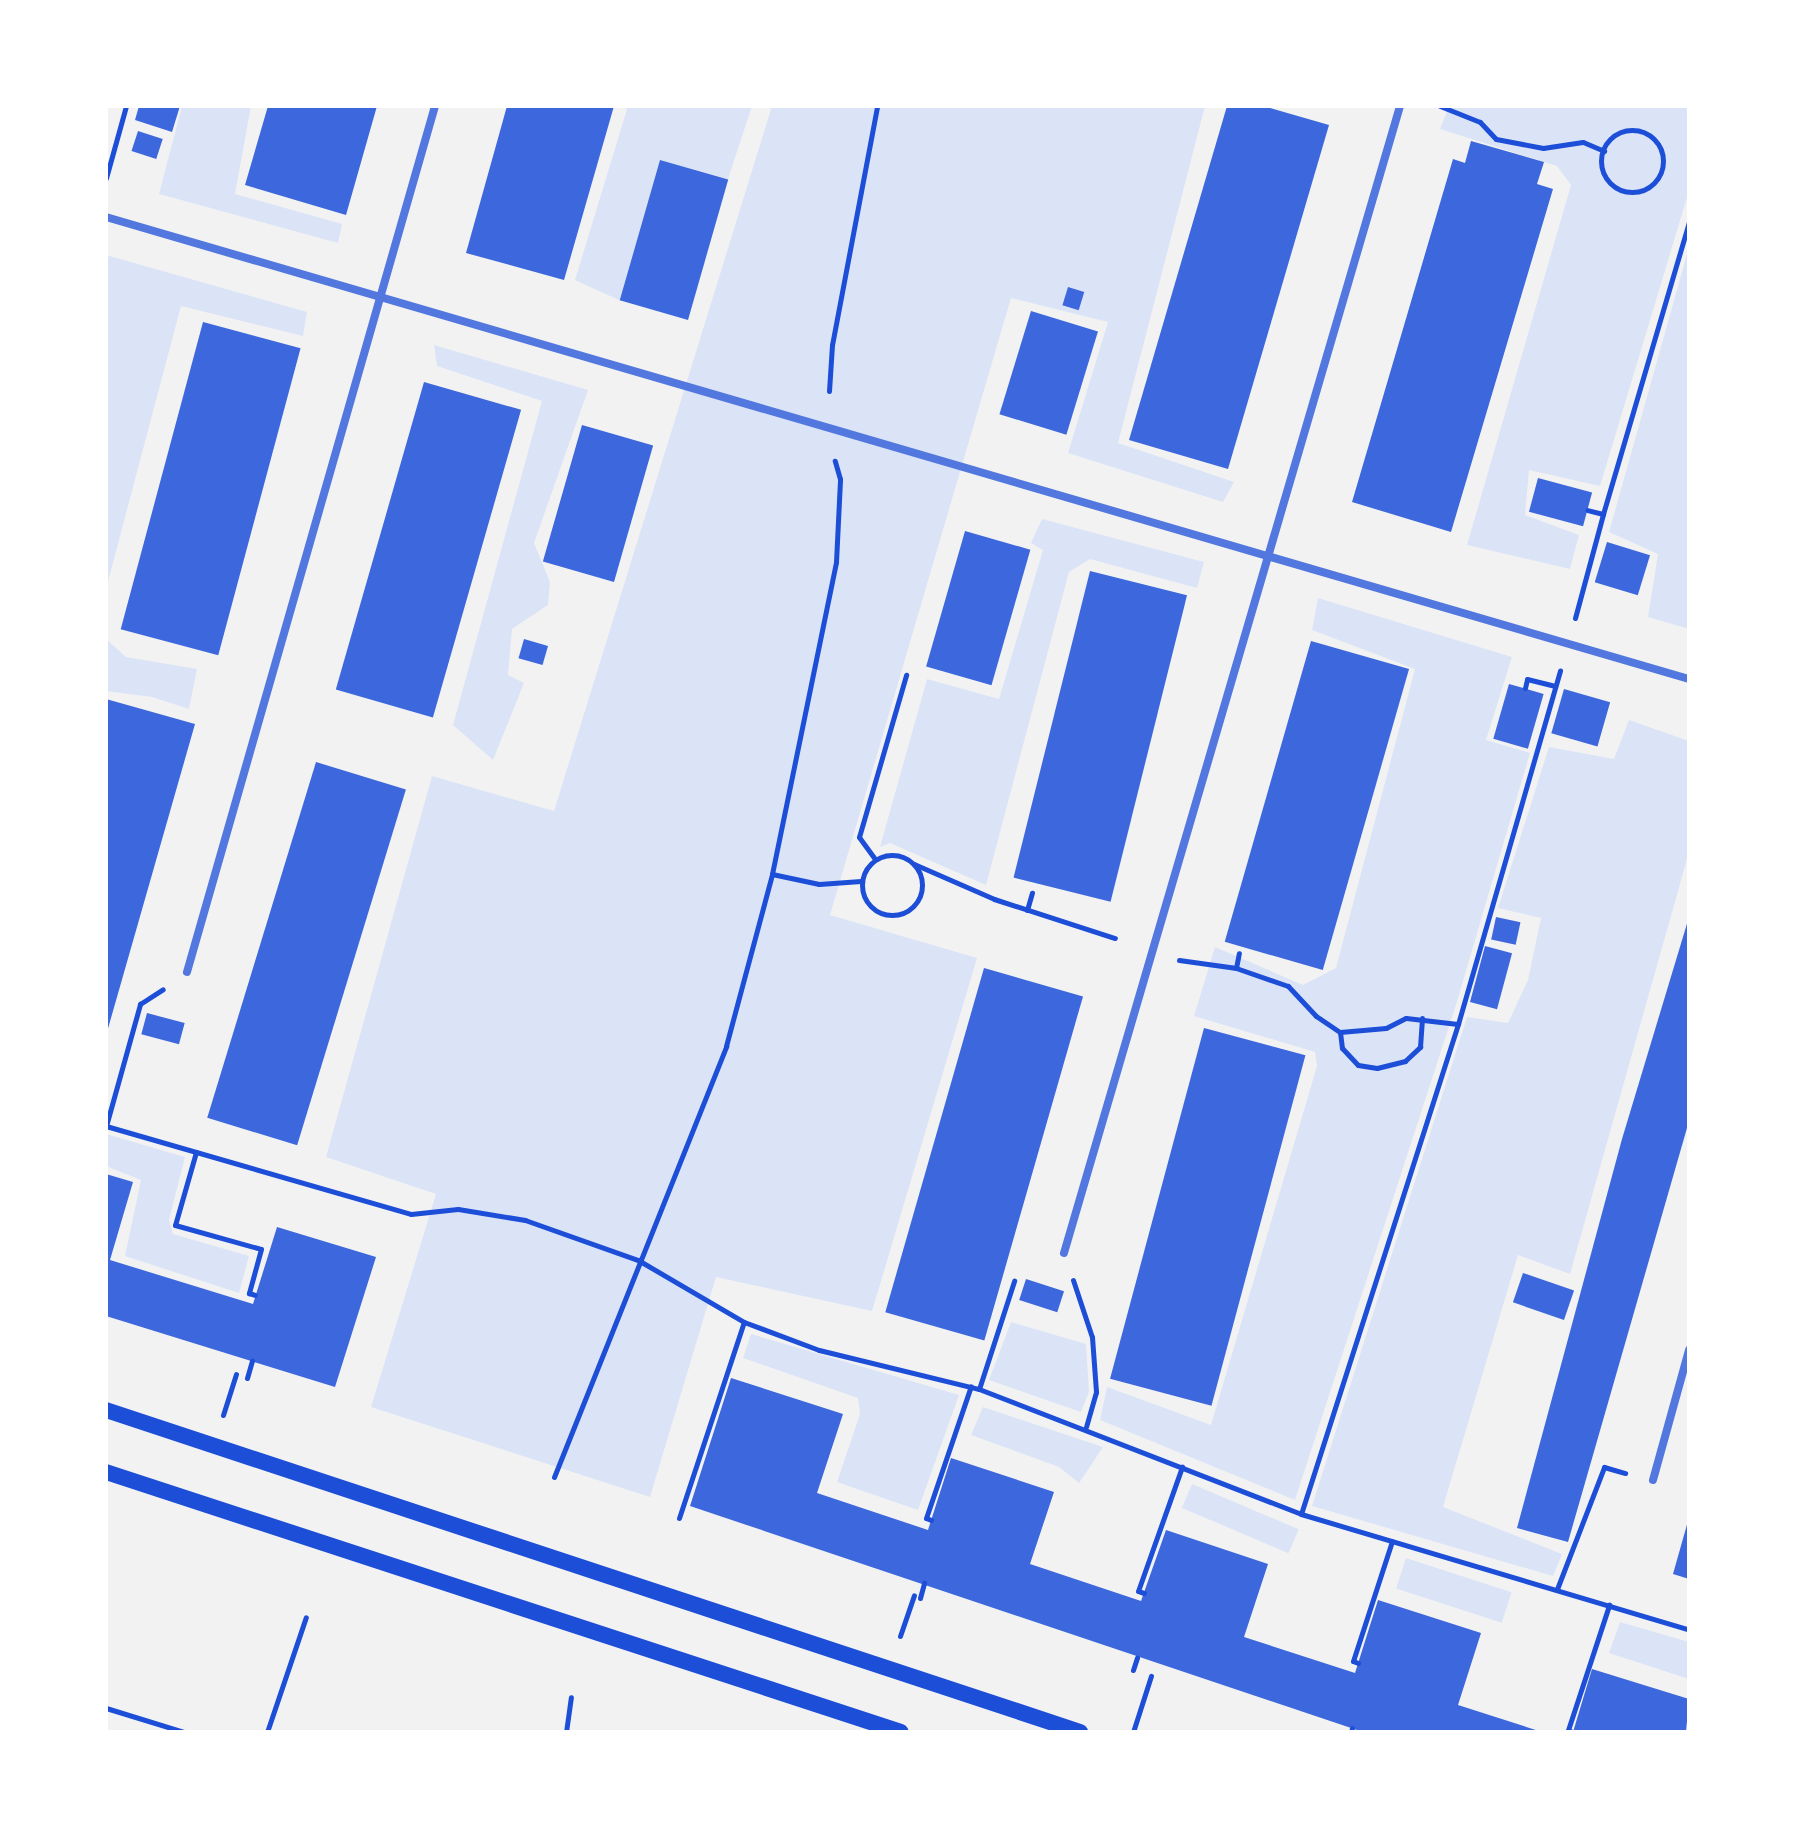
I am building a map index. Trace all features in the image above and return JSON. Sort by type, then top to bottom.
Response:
[{"type":"main road","points":[[106,1410],[1080,1732]]},
{"type":"main road","points":[[106,1472],[901,1732]]},
{"type":"street","points":[[187,972],[435,106]]},
{"type":"street","points":[[1064,1253],[1271,555],[1400,106]]},
{"type":"street","points":[[106,217],[1689,679]]},
{"type":"street","points":[[1653,1480],[1689,1350]]},
{"type":"path","points":[[106,178],[126,106]]},
{"type":"path","points":[[829,391],[832,345],[877,106]]},
{"type":"path","points":[[1440,106],[1480,122],[1496,139],[1543,148],[1583,142],[1604,151]]},
{"type":"path","points":[[1644,132],[1655,140],[1663,165],[1649,188],[1622,190],[1603,171],[1604,151],[1617,134],[1644,132]]},
{"type":"path","points":[[1301,1514],[1458,1024],[1689,222]]},
{"type":"path","points":[[554,1477],[619,1321],[638,1260],[726,1046],[772,874],[836,562],[840,479],[833,454]]},
{"type":"path","points":[[1587,510],[1603,514]]},
{"type":"path","points":[[875,859],[859,837],[906,675]]},
{"type":"path","points":[[1525,688],[1527,679],[1555,686]]},
{"type":"path","points":[[914,864],[922,889],[908,911],[881,914],[862,894],[861,881],[875,859],[902,855],[914,864],[1027,910],[1115,938]]},
{"type":"path","points":[[772,874],[819,884],[861,881]]},
{"type":"path","points":[[1027,910],[1032,893]]},
{"type":"path","points":[[1236,968],[1239,953]]},
{"type":"path","points":[[1192,963],[1236,968],[1288,986],[1316,1016],[1340,1032],[1422,1018],[1458,1024]]},
{"type":"path","points":[[187,972],[140,1004],[106,1126],[411,1214],[458,1209],[525,1220],[638,1260],[744,1322],[819,1350],[971,1386],[1086,1427],[1301,1514],[1689,1630]]},
{"type":"path","points":[[1340,1032],[1342,1048],[1358,1065],[1377,1068],[1405,1061],[1420,1047],[1422,1018]]},
{"type":"path","points":[[196,1152],[175,1225],[261,1249],[249,1293],[255,1295]]},
{"type":"path","points":[[1064,1253],[1092,1337],[1096,1392],[1086,1427]]},
{"type":"path","points":[[979,1389],[1014,1281]]},
{"type":"path","points":[[679,1518],[744,1322]]},
{"type":"path","points":[[247,1378],[252,1361]]},
{"type":"path","points":[[214,1444],[236,1374]]},
{"type":"path","points":[[931,1520],[926,1518],[971,1386]]},
{"type":"path","points":[[1144,1593],[1138,1591],[1182,1467]]},
{"type":"path","points":[[1557,1589],[1604,1467],[1653,1480]]},
{"type":"path","points":[[1358,1663],[1353,1661],[1392,1541]]},
{"type":"path","points":[[890,1669],[924,1583]]},
{"type":"path","points":[[1572,1732],[1568,1730],[1609,1605]]},
{"type":"path","points":[[267,1732],[306,1617]]},
{"type":"path","points":[[1133,1670],[1137,1658]]},
{"type":"path","points":[[1133,1732],[1151,1676]]},
{"type":"path","points":[[566,1732],[571,1697]]},
{"type":"path","points":[[106,1708],[184,1732]]},
{"type":"shaded area","points":[[182,106],[251,106],[235,194],[342,224],[338,243],[159,194]]},
{"type":"shaded area","points":[[628,106],[752,106],[728,179],[660,160],[621,301],[575,280]]},
{"type":"shaded area","points":[[772,106],[1205,106],[1118,443],[1234,482],[1223,502],[1068,453],[1108,322],[1011,298],[830,915],[977,958],[872,1311],[716,1277],[650,1497],[371,1407],[436,1194],[326,1157],[432,776],[554,811]]},
{"type":"shaded area","points":[[1449,106],[1689,106],[1689,191],[1600,486],[1529,470],[1525,515],[1579,535],[1570,569],[1467,545],[1571,185],[1557,166],[1440,129]]},
{"type":"shaded area","points":[[1689,247],[1689,629],[1648,617],[1658,554],[1609,532]]},
{"type":"shaded area","points":[[106,255],[307,312],[303,336],[181,306],[106,589]]},
{"type":"shaded area","points":[[434,345],[588,390],[534,543],[550,582],[548,605],[512,629],[508,675],[524,683],[493,760],[453,725],[542,401],[437,366]]},
{"type":"shaded area","points":[[1042,519],[1204,562],[1197,588],[1090,559],[1069,572],[986,885],[890,843],[880,847],[927,679],[999,699],[1043,550],[1031,543]]},
{"type":"shaded area","points":[[1318,598],[1512,657],[1486,740],[1530,753],[1456,1005],[1295,1500],[1100,1420],[1107,1387],[1211,1425],[1317,1066],[1315,1052],[1194,1016],[1215,947],[1303,985],[1336,968],[1415,669],[1312,630]]},
{"type":"shaded area","points":[[106,639],[126,657],[197,669],[189,709],[152,697],[106,691]]},
{"type":"shaded area","points":[[1629,720],[1689,741],[1689,852],[1570,1274],[1518,1255],[1443,1507],[1562,1554],[1553,1576],[1312,1506],[1467,1017],[1508,1023],[1528,980],[1541,918],[1498,908],[1549,747],[1614,759]]},
{"type":"shaded area","points":[[106,1134],[185,1157],[169,1220],[173,1234],[249,1256],[239,1293],[125,1256],[141,1180],[106,1166]]},
{"type":"shaded area","points":[[1011,1322],[1086,1344],[1089,1392],[1081,1412],[989,1380]]},
{"type":"shaded area","points":[[751,1334],[959,1395],[918,1510],[837,1482],[860,1414],[858,1398],[743,1358]]},
{"type":"shaded area","points":[[983,1407],[1103,1447],[1079,1483],[1059,1467],[971,1435]]},
{"type":"shaded area","points":[[1192,1484],[1299,1529],[1289,1553],[1182,1508]]},
{"type":"shaded area","points":[[1406,1558],[1512,1592],[1502,1623],[1396,1588]]},
{"type":"shaded area","points":[[1620,1622],[1689,1642],[1689,1679],[1609,1653]]},
{"type":"building","points":[[139,106],[180,106],[172,132],[135,120]]},
{"type":"building","points":[[268,106],[377,106],[346,215],[245,185]]},
{"type":"building","points":[[507,106],[614,106],[564,280],[466,253]]},
{"type":"building","points":[[1227,106],[1263,106],[1329,125],[1228,469],[1129,440]]},
{"type":"building","points":[[138,131],[163,139],[156,159],[132,151]]},
{"type":"building","points":[[1471,141],[1544,162],[1537,184],[1553,189],[1451,532],[1352,502],[1453,159],[1465,163]]},
{"type":"building","points":[[660,160],[728,180],[688,320],[620,300]]},
{"type":"building","points":[[1068,287],[1084,292],[1079,310],[1062,305]]},
{"type":"building","points":[[1031,311],[1098,331],[1066,435],[999,414]]},
{"type":"building","points":[[203,322],[301,348],[218,655],[121,629]]},
{"type":"building","points":[[424,382],[521,410],[433,717],[336,690]]},
{"type":"building","points":[[582,425],[653,445],[614,582],[543,561]]},
{"type":"building","points":[[1538,478],[1592,492],[1583,526],[1529,512]]},
{"type":"building","points":[[965,531],[1030,550],[992,685],[926,667]]},
{"type":"building","points":[[1607,542],[1650,555],[1638,595],[1595,582]]},
{"type":"building","points":[[1090,571],[1187,595],[1111,902],[1014,878]]},
{"type":"building","points":[[524,639],[548,646],[543,665],[518,658]]},
{"type":"building","points":[[1311,641],[1409,669],[1323,970],[1225,942]]},
{"type":"building","points":[[1509,684],[1544,694],[1528,749],[1493,739]]},
{"type":"building","points":[[1564,689],[1610,702],[1597,746],[1551,733]]},
{"type":"building","points":[[106,699],[195,724],[107,1032],[106,1032]]},
{"type":"building","points":[[316,762],[406,789],[297,1145],[207,1118]]},
{"type":"building","points":[[1496,917],[1520,922],[1516,945],[1491,939]]},
{"type":"building","points":[[1689,917],[1689,1121],[1568,1542],[1517,1528],[1622,1139]]},
{"type":"building","points":[[1485,946],[1512,953],[1497,1009],[1470,1002]]},
{"type":"building","points":[[984,968],[1083,996],[984,1341],[885,1312]]},
{"type":"building","points":[[147,1013],[185,1023],[179,1044],[141,1034]]},
{"type":"building","points":[[1204,1028],[1305,1055],[1211,1406],[1110,1379]]},
{"type":"building","points":[[106,1174],[133,1182],[110,1260],[253,1304],[277,1227],[376,1257],[335,1387],[106,1316]]},
{"type":"building","points":[[1523,1273],[1574,1291],[1564,1320],[1513,1302]]},
{"type":"building","points":[[1026,1279],[1064,1291],[1057,1312],[1019,1300]]},
{"type":"building","points":[[731,1378],[843,1414],[817,1493],[928,1530],[951,1458],[1054,1492],[1030,1564],[1141,1601],[1166,1530],[1268,1564],[1244,1637],[1355,1673],[1378,1600],[1481,1633],[1458,1705],[1542,1732],[1363,1732],[690,1506]]},
{"type":"building","points":[[1689,1521],[1689,1579],[1673,1574]]},
{"type":"building","points":[[1592,1669],[1689,1699],[1686,1732],[1573,1732]]}]
